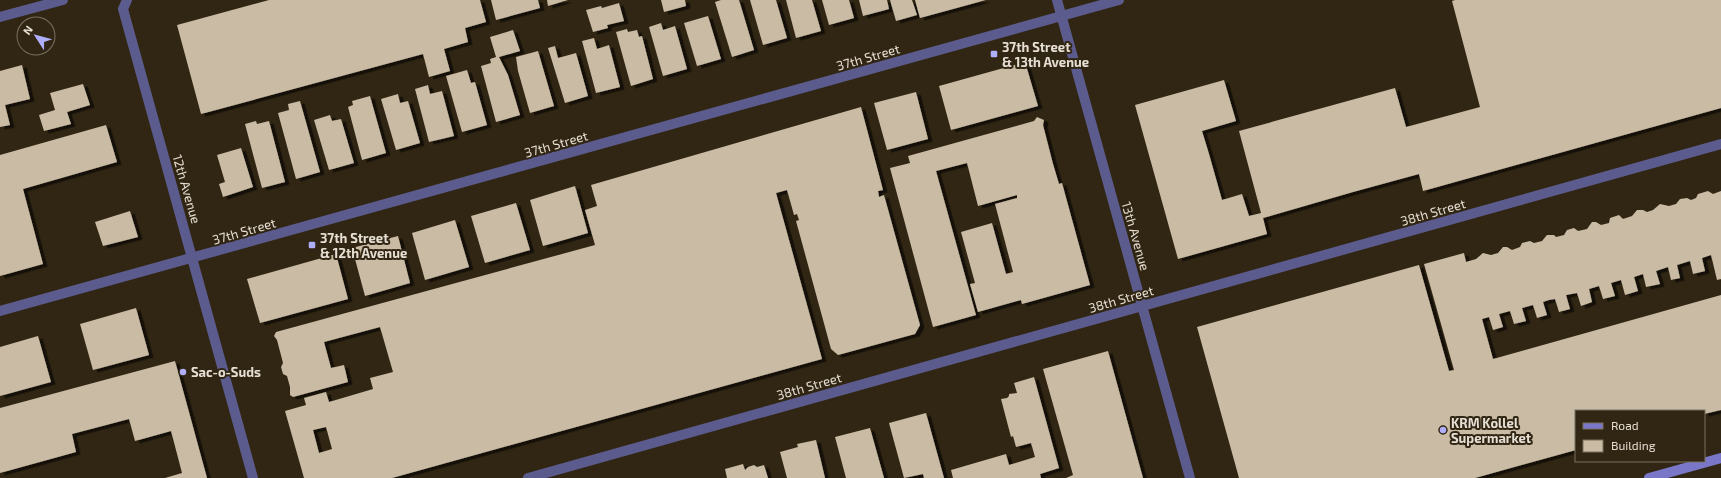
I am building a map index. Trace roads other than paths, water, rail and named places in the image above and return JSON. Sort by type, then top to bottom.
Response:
[{"type":"main road","points":[[1649,478],[1721,458]]},
{"type":"street","points":[[0,17],[63,0]]},
{"type":"street","name":"12th Avenue","points":[[127,0],[123,9],[253,478]]},
{"type":"street","name":"13th Avenue","points":[[1057,0],[1190,478]]},
{"type":"street","name":"37th Street","points":[[0,311],[1119,0]]},
{"type":"street","name":"38th Street","points":[[528,478],[1721,144]]},
{"type":"place","name":"37th Street & 13th Avenue","points":[[994,54]]},
{"type":"place","name":"37th Street & 12th Avenue","points":[[312,245]]},
{"type":"place","name":"Sac-o-Suds","points":[[183,372]]},
{"type":"place","name":"KRM Kollel Supermarket","points":[[1443,430]]}]
